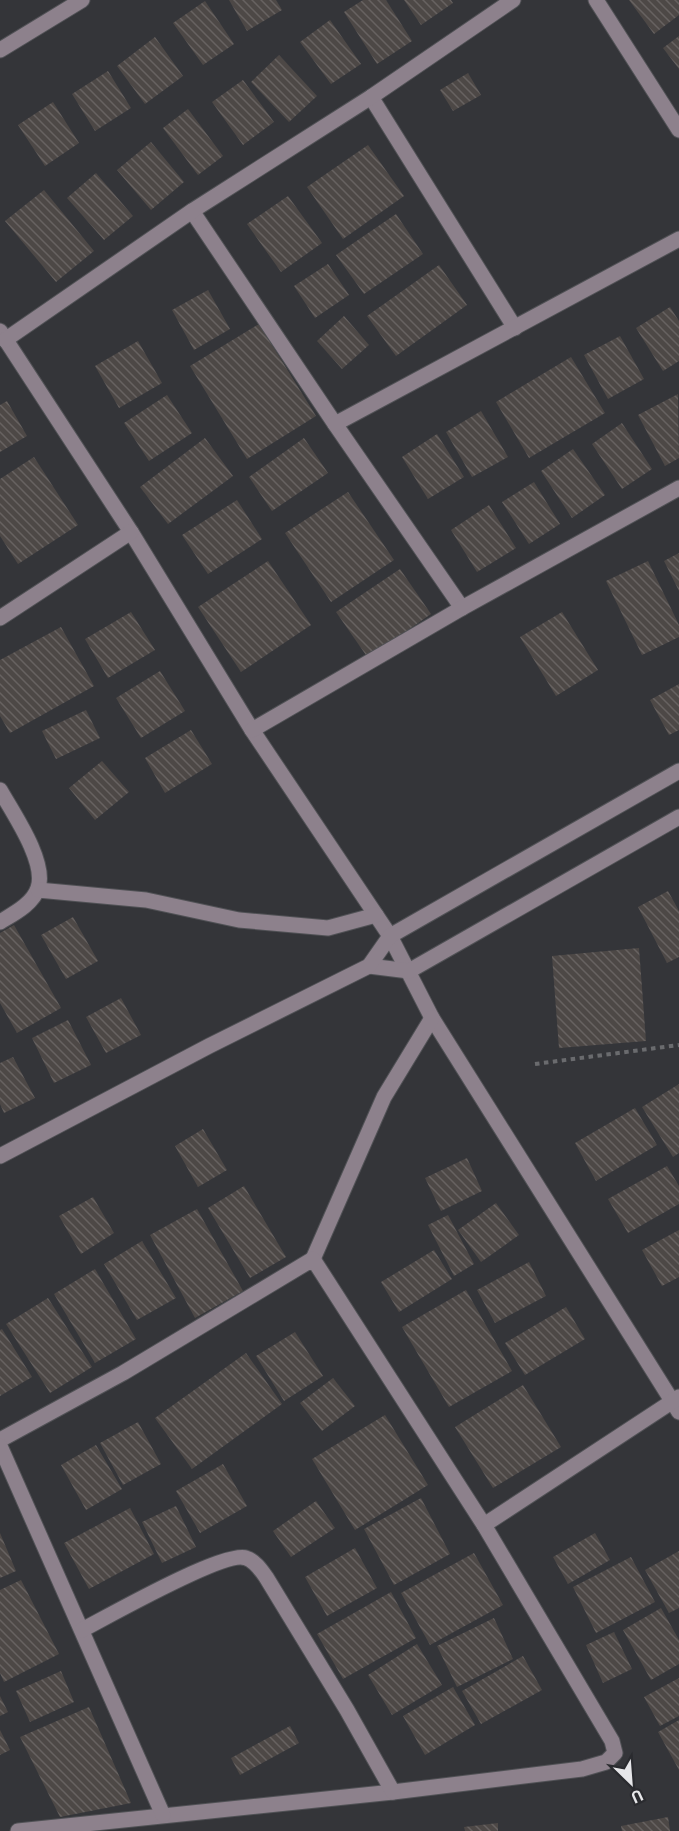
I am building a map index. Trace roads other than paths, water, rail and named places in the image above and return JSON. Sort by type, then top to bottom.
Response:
[{"type":"street","points":[[0,50],[82,0]]},
{"type":"street","points":[[484,1524],[677,1403],[432,1018],[390,936],[252,730],[131,532],[3,335],[371,97],[513,0]]},
{"type":"street","points":[[596,0],[679,130]]},
{"type":"street","points":[[371,97],[515,328]]},
{"type":"street","points":[[192,211],[462,609]]},
{"type":"street","points":[[335,424],[679,239]]},
{"type":"street","points":[[252,730],[679,488]]},
{"type":"street","points":[[0,618],[131,532]]},
{"type":"street","points":[[0,1156],[209,1046],[369,966],[390,936],[679,771]]},
{"type":"street","points":[[0,790],[36,858],[40,874],[38,890],[27,904],[0,922]]},
{"type":"street","points":[[369,966],[409,971],[679,817]]},
{"type":"street","points":[[38,890],[146,900],[240,920],[328,928],[376,915]]},
{"type":"street","points":[[0,1440],[123,1373],[313,1259],[384,1097],[432,1018]]},
{"type":"street","points":[[18,1831],[393,1792],[582,1769],[606,1762],[615,1753],[612,1741],[484,1524],[313,1259]]},
{"type":"street","points":[[0,1446],[163,1815]]},
{"type":"street","points":[[82,1630],[190,1574],[232,1558],[246,1557],[266,1577],[393,1792]]}]
